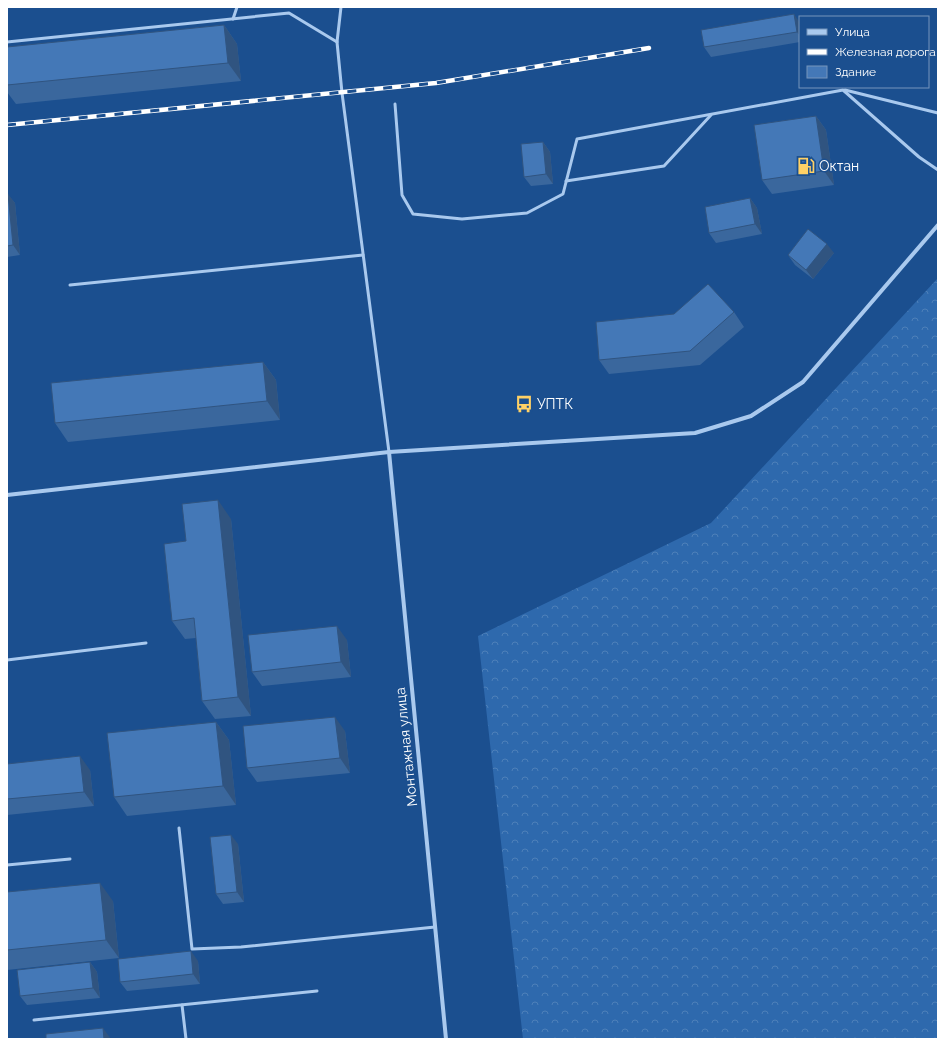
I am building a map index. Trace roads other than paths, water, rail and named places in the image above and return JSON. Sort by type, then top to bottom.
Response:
[{"type":"street","points":[[7,495],[388,452],[695,433],[751,416],[803,382],[938,225]]},
{"type":"street","name":"Монтажная улица","points":[[388,452],[446,1039]]},
{"type":"lane","points":[[233,19],[237,7]]},
{"type":"lane","points":[[341,7],[337,42],[342,93],[388,452]]},
{"type":"lane","points":[[7,42],[289,13],[337,42]]},
{"type":"lane","points":[[395,104],[402,195],[413,214],[462,218],[527,214],[563,194],[577,139],[844,90],[938,113]]},
{"type":"lane","points":[[844,90],[919,157],[938,170]]},
{"type":"lane","points":[[566,181],[664,166],[711,114]]},
{"type":"lane","points":[[70,285],[363,255]]},
{"type":"lane","points":[[7,660],[146,643]]},
{"type":"lane","points":[[179,828],[192,949],[241,948],[435,927]]},
{"type":"lane","points":[[7,865],[70,859]]},
{"type":"lane","points":[[34,1020],[317,991]]},
{"type":"lane","points":[[182,1005],[186,1039]]},
{"type":"railway","points":[[7,125],[436,83],[649,48]]},
{"type":"place","name":"Октан","points":[[806,166]]},
{"type":"place","name":"УПТК","points":[[524,404]]}]
